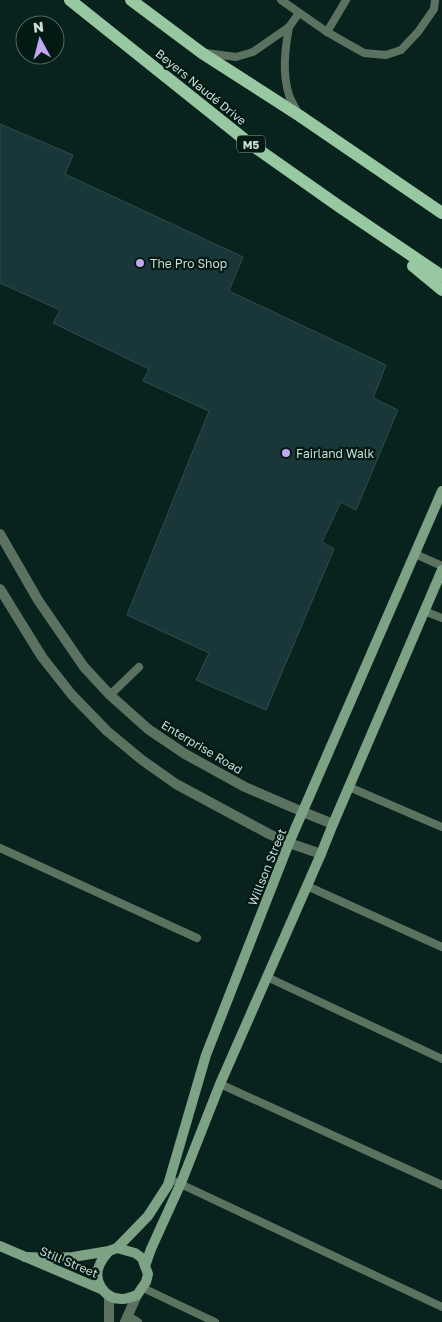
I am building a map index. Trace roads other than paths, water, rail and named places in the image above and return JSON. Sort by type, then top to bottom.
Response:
[{"type":"main road","name":"Beyers Naudé Drive","points":[[70,0],[250,143],[442,276]]},
{"type":"main road","name":"Beyers Naudé Drive","points":[[131,0],[202,53],[300,116],[442,214]]},
{"type":"main road","points":[[340,207],[442,290]]},
{"type":"street","name":"Willson Street","points":[[112,1250],[148,1216],[170,1179],[206,1055],[289,843],[442,491]]},
{"type":"street","name":"Enterprise Road","points":[[0,534],[38,600],[84,667],[110,695],[148,729],[184,754],[245,787],[333,824]]},
{"type":"street","points":[[145,1266],[181,1183],[220,1084],[321,854],[442,568]]},
{"type":"street","points":[[0,589],[42,657],[72,695],[107,731],[142,760],[176,784],[269,834],[321,854]]},
{"type":"street","name":"Still Street","points":[[0,1246],[106,1293]]},
{"type":"street","points":[[109,1322],[106,1293],[99,1282],[97,1274],[99,1265],[112,1250],[135,1253],[142,1258],[148,1274],[146,1282],[127,1319]]},
{"type":"street","name":"Still Street","points":[[24,1257],[73,1257],[112,1250]]},
{"type":"street","points":[[106,1293],[115,1298],[122,1299],[140,1292]]},
{"type":"lane","points":[[281,0],[327,32],[364,53],[386,55],[401,50],[418,32],[434,9],[435,0]]},
{"type":"lane","points":[[327,32],[346,0]]},
{"type":"lane","points":[[202,53],[236,57],[253,52],[289,27],[299,13]]},
{"type":"lane","points":[[289,27],[285,56],[285,76],[289,95],[300,116]]},
{"type":"lane","points":[[415,554],[442,568]]},
{"type":"lane","points":[[424,611],[442,618]]},
{"type":"lane","points":[[110,695],[139,667]]},
{"type":"lane","points":[[349,788],[442,827]]},
{"type":"lane","points":[[0,848],[197,938]]},
{"type":"lane","points":[[307,886],[442,946]]},
{"type":"lane","points":[[267,977],[442,1059]]},
{"type":"lane","points":[[220,1084],[442,1185]]},
{"type":"lane","points":[[170,1179],[442,1307]]},
{"type":"lane","points":[[140,1292],[215,1322]]},
{"type":"lane","points":[[127,1319],[138,1322]]},
{"type":"place","name":"The Pro Shop","points":[[140,263]]},
{"type":"place","name":"Fairland Walk","points":[[286,453]]}]
